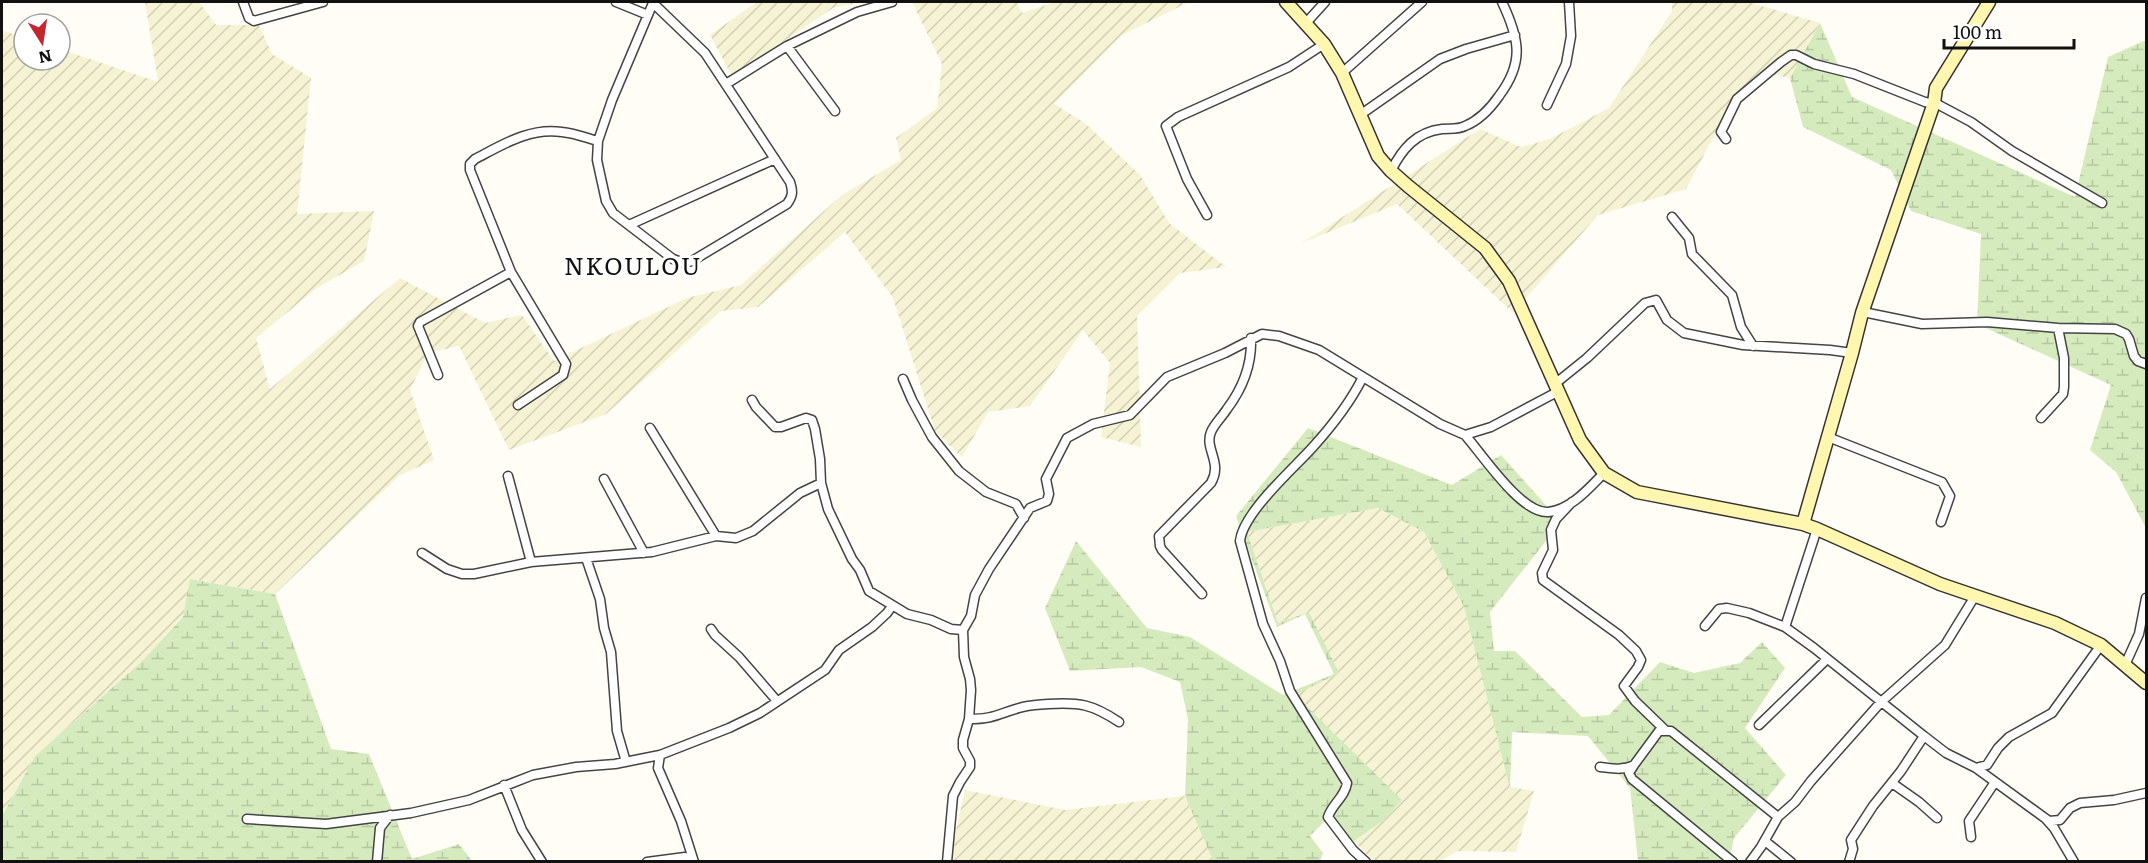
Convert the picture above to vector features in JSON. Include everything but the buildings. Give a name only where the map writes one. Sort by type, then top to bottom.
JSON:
[{"type":"street","points":[[243,2],[249,18],[254,21],[322,2]]},
{"type":"street","points":[[616,2],[648,15]]},
{"type":"street","points":[[654,2],[705,53],[790,182],[792,198],[786,204],[692,261],[684,263],[673,259],[612,213],[606,201],[597,160],[598,141],[612,100],[654,2]]},
{"type":"street","points":[[726,84],[787,46],[857,12],[892,2]]},
{"type":"street","points":[[1286,2],[1323,44],[1342,74],[1378,156],[1391,171],[1485,248],[1498,263],[1509,281],[1580,440],[1604,472],[1637,492],[1803,524],[1817,529],[1920,575],[2055,623],[2101,645],[2146,683]]},
{"type":"street","points":[[1306,23],[1325,2]]},
{"type":"street","points":[[1342,74],[1422,2]]},
{"type":"street","points":[[1391,171],[1407,145],[1429,132],[1462,128],[1488,112],[1506,88],[1515,69],[1518,54],[1515,35],[1502,2]]},
{"type":"street","points":[[1547,105],[1566,64],[1571,36],[1569,2]]},
{"type":"street","points":[[1803,524],[1862,314],[1934,103],[1936,88],[1989,2]]},
{"type":"street","points":[[1360,116],[1440,59],[1515,35]]},
{"type":"street","points":[[1207,215],[1187,178],[1166,126],[1178,117],[1289,67],[1323,44]]},
{"type":"street","points":[[787,46],[835,111]]},
{"type":"street","points":[[1726,139],[1721,132],[1737,99],[1781,62],[1791,55],[1796,55],[1828,68],[1854,74],[1959,114],[2012,151],[2102,203]]},
{"type":"street","points":[[518,405],[562,375],[566,364],[511,272],[470,170],[470,164],[516,137],[543,131],[562,131],[598,141]]},
{"type":"street","points":[[629,225],[775,159]]},
{"type":"street","points":[[1672,217],[1689,238],[1692,254],[1732,295],[1741,327],[1753,346]]},
{"type":"street","points":[[438,375],[418,326],[420,322],[511,272]]},
{"type":"street","points":[[1465,435],[1491,427],[1557,387],[1645,303],[1656,300],[1667,320],[1684,333],[1726,343],[1852,353]]},
{"type":"street","points":[[1862,314],[1877,314],[1922,324],[1987,322],[2058,328],[2115,329],[2126,334],[2134,356],[2138,361],[2146,364]]},
{"type":"street","points":[[2041,418],[2063,394],[2064,358],[2058,328]]},
{"type":"street","points":[[947,861],[953,796],[970,767],[970,761],[963,748],[969,719],[970,679],[964,657],[963,630],[971,616],[975,595],[982,579],[1030,508],[1047,501],[1049,495],[1046,479],[1067,438],[1093,424],[1130,415],[1167,377],[1262,334],[1271,334],[1308,345],[1440,424],[1465,435],[1520,500],[1536,510],[1548,512],[1572,502]]},
{"type":"street","points":[[1202,594],[1162,550],[1159,536],[1211,483],[1214,477],[1216,468],[1210,433],[1234,400],[1242,383],[1251,358],[1251,338]]},
{"type":"street","points":[[1364,377],[1328,430],[1251,514],[1241,531],[1240,541],[1263,624],[1280,661],[1290,691],[1347,783],[1344,795],[1330,810],[1328,817],[1353,850],[1365,861]]},
{"type":"street","points":[[903,379],[932,437],[958,471],[986,492],[1016,504],[1024,518]]},
{"type":"street","points":[[752,400],[775,427],[806,418],[812,420],[820,459],[821,483],[834,522],[860,570],[865,586],[873,596],[907,614],[932,620],[951,629],[963,630]]},
{"type":"street","points":[[650,428],[716,536]]},
{"type":"street","points":[[1828,437],[1942,482],[1950,496],[1941,522]]},
{"type":"street","points":[[1604,472],[1556,519],[1551,530],[1553,550],[1542,573],[1543,580],[1619,635],[1636,651],[1641,660],[1624,686],[1635,701],[1665,730]]},
{"type":"street","points":[[508,476],[531,562]]},
{"type":"street","points":[[604,479],[644,553]]},
{"type":"street","points":[[422,553],[447,569],[462,574],[474,574],[531,562],[644,553],[716,536],[736,538],[750,533],[800,493],[821,483]]},
{"type":"street","points":[[1785,627],[1817,529]]},
{"type":"street","points":[[586,558],[600,599],[604,628],[611,652],[617,731],[626,762]]},
{"type":"street","points":[[1750,861],[1765,841],[1778,817],[1795,802],[1881,702],[1945,645],[1975,596]]},
{"type":"street","points":[[2125,665],[2139,634],[2146,598]]},
{"type":"street","points":[[247,819],[326,824],[445,807],[533,775],[660,755],[729,728],[760,713],[825,670],[839,650],[881,620],[892,606]]},
{"type":"street","points":[[1705,626],[1719,609],[1727,608],[1785,627],[1946,753],[1976,768],[2053,822],[2080,803],[2114,800],[2146,793]]},
{"type":"street","points":[[711,629],[777,701]]},
{"type":"street","points":[[1976,768],[1987,765],[1998,748],[2009,737],[2052,712],[2101,645]]},
{"type":"street","points":[[1759,725],[1827,659]]},
{"type":"street","points":[[969,719],[994,718],[1028,706],[1082,703],[1094,707],[1119,722]]},
{"type":"street","points":[[1733,861],[1632,779],[1629,773],[1659,731],[1671,731],[1778,817]]},
{"type":"street","points":[[1849,861],[1853,849],[1851,840],[1924,736]]},
{"type":"street","points":[[660,755],[658,768],[681,821],[693,861]]},
{"type":"street","points":[[1600,767],[1622,769],[1634,765]]},
{"type":"street","points":[[1971,837],[1969,821],[1995,782]]},
{"type":"street","points":[[1892,783],[1936,818]]},
{"type":"street","points":[[504,785],[522,830],[542,861]]},
{"type":"street","points":[[377,861],[380,828],[390,815]]},
{"type":"street","points":[[2045,818],[2054,828],[2074,861]]},
{"type":"street","points":[[1765,841],[1791,861]]},
{"type":"street","points":[[647,861],[685,857],[693,861]]},
{"type":"shaded area","points":[[145,2],[199,2],[216,25],[259,25],[272,54],[311,78],[297,214],[374,211],[364,261],[317,288],[256,338],[270,389],[400,278],[485,323],[522,315],[554,361],[687,298],[741,285],[842,195],[901,160],[896,138],[937,108],[942,64],[912,2],[1017,2],[1022,13],[1055,2],[1189,2],[1122,35],[1054,104],[1085,123],[1140,175],[1169,223],[1226,267],[1180,273],[1137,316],[1141,447],[1101,437],[1110,363],[1083,330],[1030,406],[988,412],[962,457],[935,431],[893,298],[845,232],[758,307],[721,311],[606,414],[509,450],[459,346],[428,353],[410,390],[434,460],[400,475],[275,594],[191,579],[183,616],[139,664],[35,756],[2,816],[2,30],[12,34],[12,72],[72,72],[72,53],[158,82]]},
{"type":"shaded area","points":[[757,2],[862,2],[833,8],[732,76],[710,35]]},
{"type":"shaded area","points":[[1672,2],[1748,2],[1820,23],[1790,78],[1767,73],[1722,121],[1686,189],[1598,215],[1513,313],[1397,204],[1302,243],[1480,129],[1521,147],[1550,139],[1609,108],[1672,11]]},
{"type":"shaded area","points":[[1378,508],[1424,532],[1464,607],[1510,787],[1534,791],[1516,852],[1458,851],[1440,861],[1373,861],[1354,841],[1384,820],[1295,694],[1338,673],[1309,612],[1278,623],[1247,532]]},
{"type":"shaded area","points":[[965,790],[1065,810],[1185,796],[1213,861],[949,862]]},
{"type":"green space","points":[[1820,23],[1852,97],[2075,197],[2108,57],[2146,40],[2146,528],[2116,472],[2090,450],[2111,385],[1977,324],[1981,234],[1911,211],[1891,170],[1803,127],[1790,78]]},
{"type":"green space","points":[[1308,428],[1452,485],[1501,455],[1561,522],[1490,612],[1494,651],[1515,651],[1582,717],[1609,715],[1660,662],[1694,673],[1740,663],[1762,642],[1785,668],[1745,728],[1786,775],[1734,838],[1729,862],[1638,861],[1630,788],[1588,736],[1512,732],[1510,788],[1464,607],[1424,532],[1378,508],[1247,532],[1278,623],[1309,612],[1339,673],[1295,695],[1402,800],[1384,820],[1354,841],[1324,822],[1310,836],[1323,853],[1320,861],[1213,861],[1185,796],[1188,719],[1180,682],[1141,667],[1070,671],[1045,608],[1076,541],[1147,628],[1190,637],[1283,695],[1334,674],[1305,614],[1277,627],[1236,516]]},
{"type":"green space","points":[[190,579],[275,594],[331,749],[369,754],[412,859],[459,844],[472,861],[2,862],[2,816],[35,756],[139,664],[183,617]]},
{"type":"district","name":"NKOULOU","points":[[633,267]]}]
